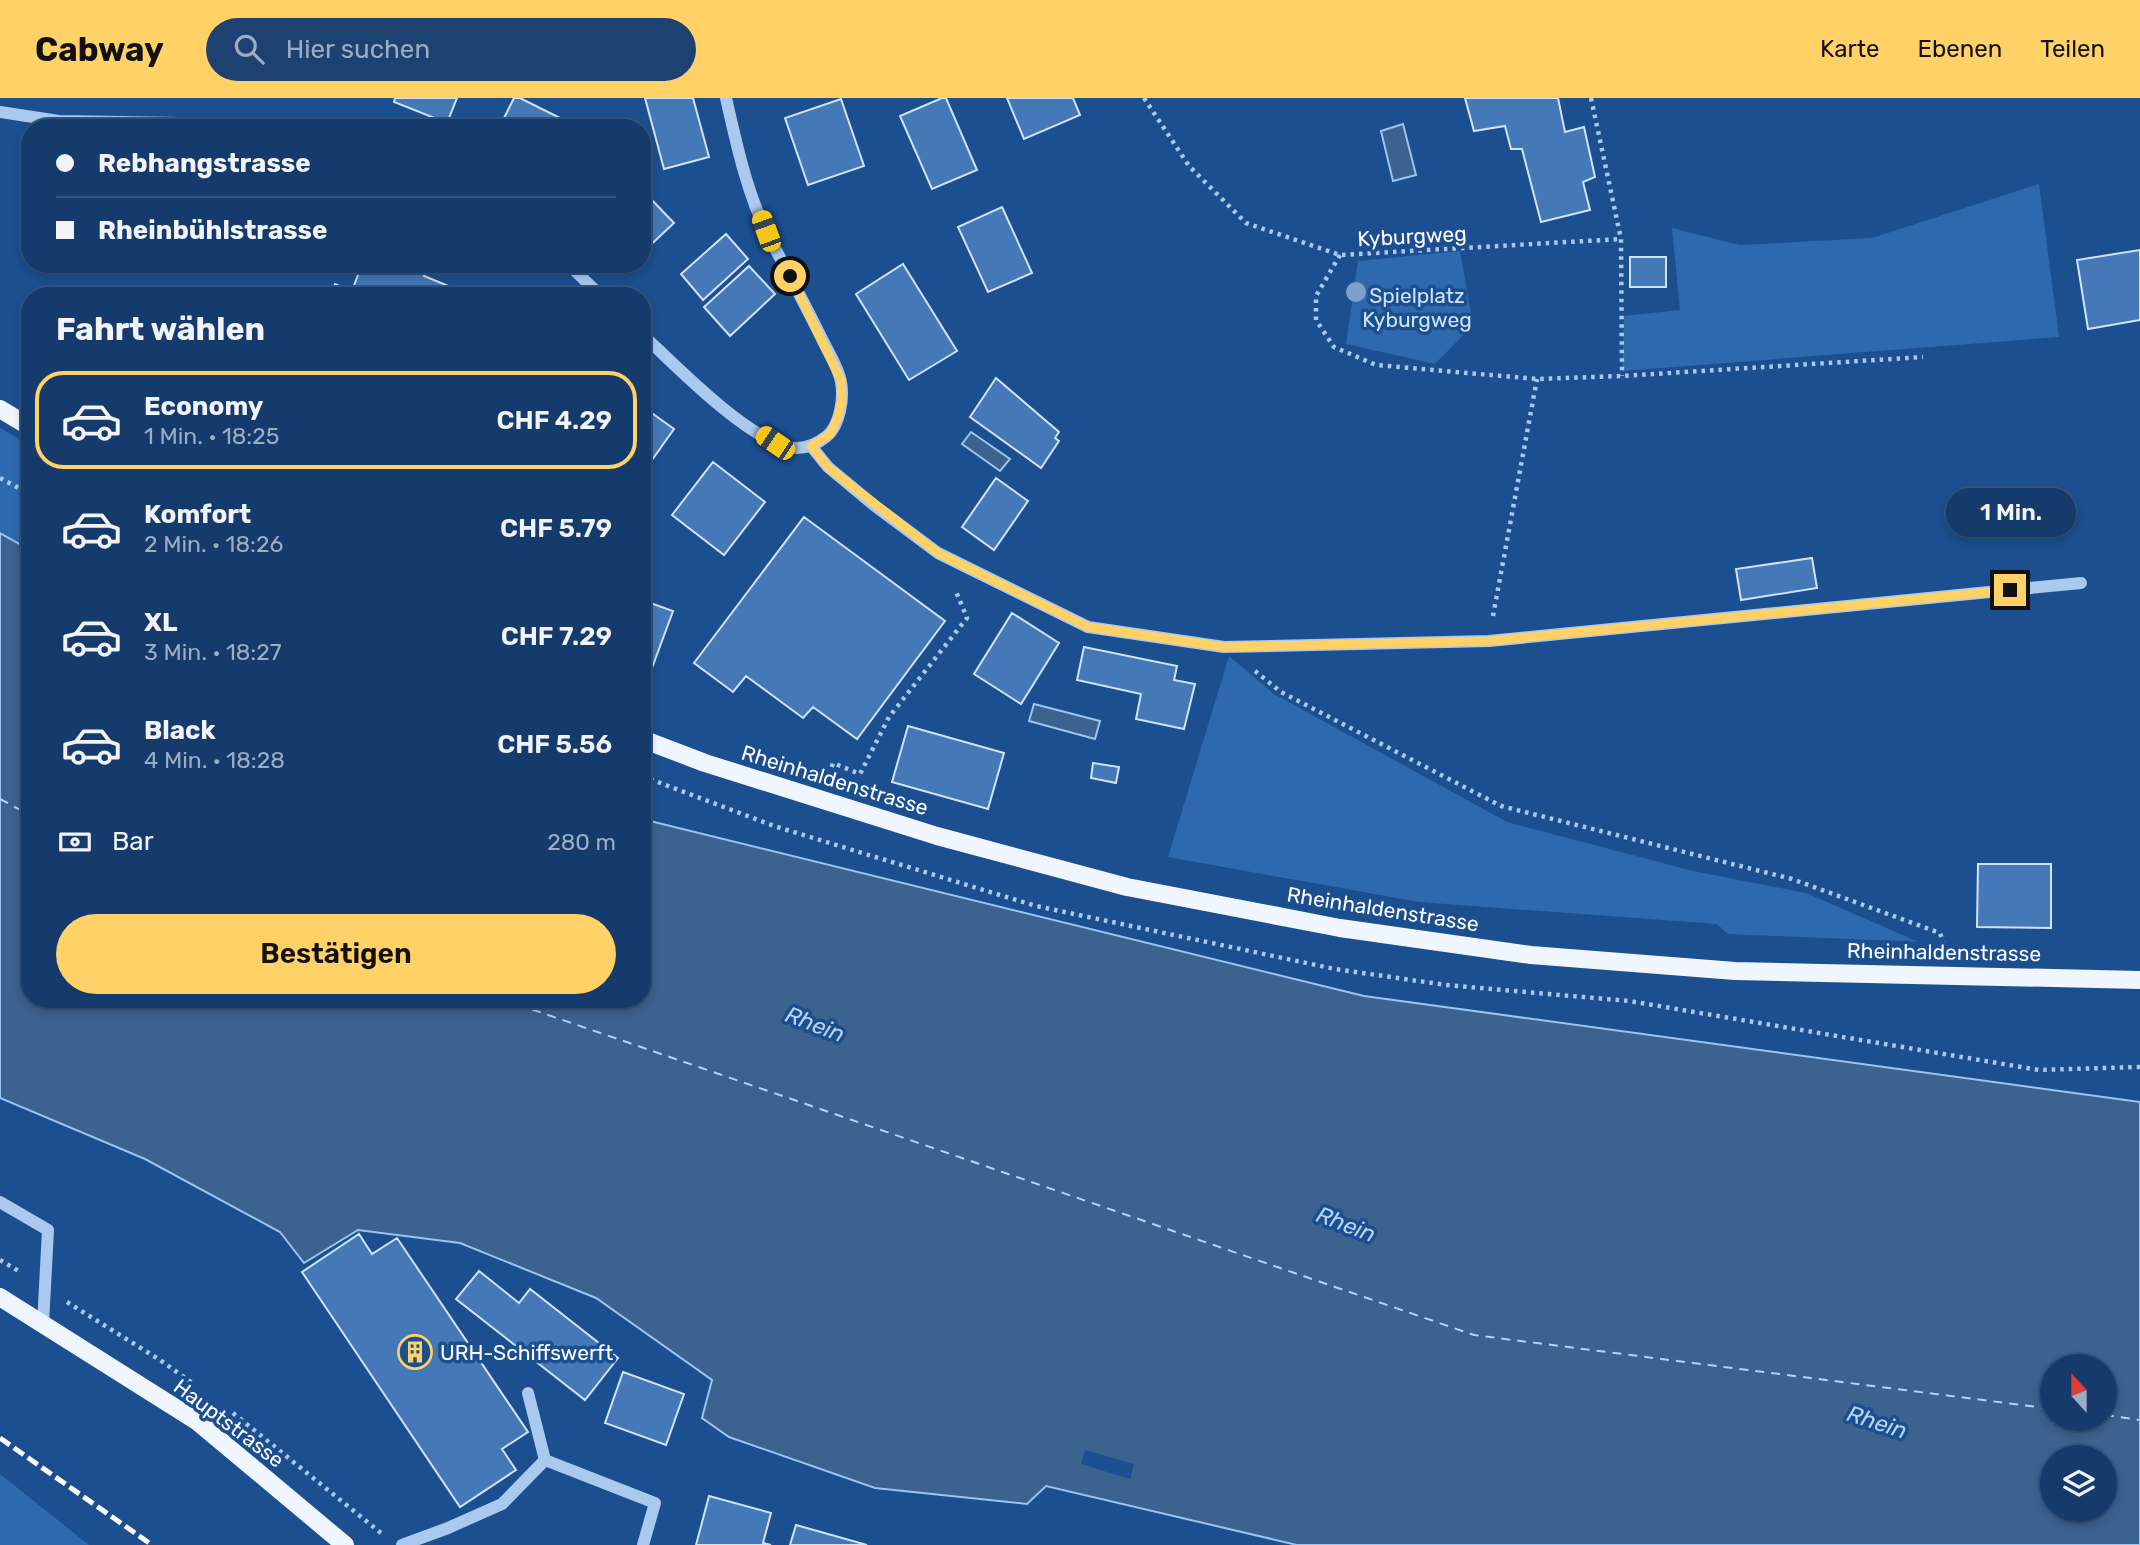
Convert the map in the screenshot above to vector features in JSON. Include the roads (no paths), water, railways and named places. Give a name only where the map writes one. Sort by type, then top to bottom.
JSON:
[{"type":"main road","points":[[0,410],[21,422]]},
{"type":"main road","name":"Rheinhaldenstrasse","points":[[651,742],[705,763],[937,836],[1127,887],[1340,928],[1531,955],[1735,971],[2140,980]]},
{"type":"main road","name":"Hauptstrasse","points":[[0,1297],[198,1422],[345,1545]]},
{"type":"street","points":[[651,343],[699,388],[775,443],[791,448],[811,446],[830,434],[838,417],[842,399],[841,380],[803,299],[766,231],[739,154],[726,98]]},
{"type":"street","points":[[0,112],[46,119]]},
{"type":"street","points":[[577,273],[592,287]]},
{"type":"street","points":[[811,446],[828,467],[938,553],[1088,627],[1224,647],[1489,641],[2081,583]]},
{"type":"street","points":[[0,1202],[48,1230],[43,1324]]},
{"type":"street","points":[[528,1393],[545,1460]]},
{"type":"street","points":[[402,1545],[502,1504],[545,1460]]},
{"type":"street","points":[[545,1460],[655,1503],[643,1545]]},
{"type":"water","points":[[1403,124],[1416,175],[1393,181],[1381,131]]},
{"type":"water","points":[[971,432],[1010,459],[1000,471],[962,444]]},
{"type":"water","name":"Rhein","points":[[0,533],[21,545],[21,1008],[651,1008],[651,821],[1364,996],[2140,1102],[2140,1545],[1297,1545],[1046,1486],[1027,1504],[875,1488],[729,1437],[702,1418],[712,1380],[596,1298],[460,1243],[358,1230],[304,1263],[280,1232],[145,1159],[0,1098]]},
{"type":"water","points":[[1034,704],[1100,721],[1095,739],[1029,721]]},
{"type":"railway","points":[[0,1438],[152,1545]]},
{"type":"place","name":"URH-Schiffswerft","points":[[415,1352]]},
{"type":"park label","name":"Spielplatz Kyburgweg","points":[[1417,307]]}]
